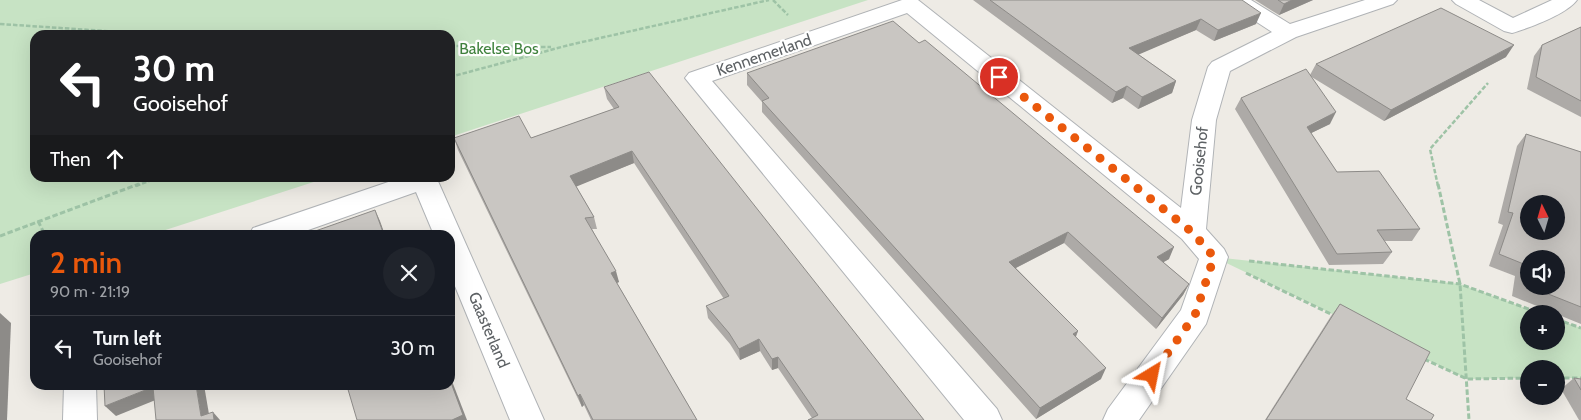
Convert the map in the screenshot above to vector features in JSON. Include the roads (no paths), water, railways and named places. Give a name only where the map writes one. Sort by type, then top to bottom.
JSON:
[{"type":"street","points":[[1236,0],[1288,32]]},
{"type":"street","name":"Gooisehof","points":[[1192,232],[1204,120],[1220,67],[1288,32],[1386,0]]},
{"type":"street","points":[[1463,0],[1512,26],[1551,3]]},
{"type":"street","name":"Kennemerland","points":[[985,420],[697,78],[910,5],[1192,232]]},
{"type":"street","points":[[277,230],[415,182]]},
{"type":"street","points":[[425,182],[446,230]]},
{"type":"street","points":[[1120,420],[1195,315],[1214,257],[1192,232]]},
{"type":"street","name":"Gaasterland","points":[[455,252],[527,420]]},
{"type":"street","points":[[80,390],[80,420]]},
{"type":"park label","name":"Bakelse Bos","points":[[499,48]]}]
